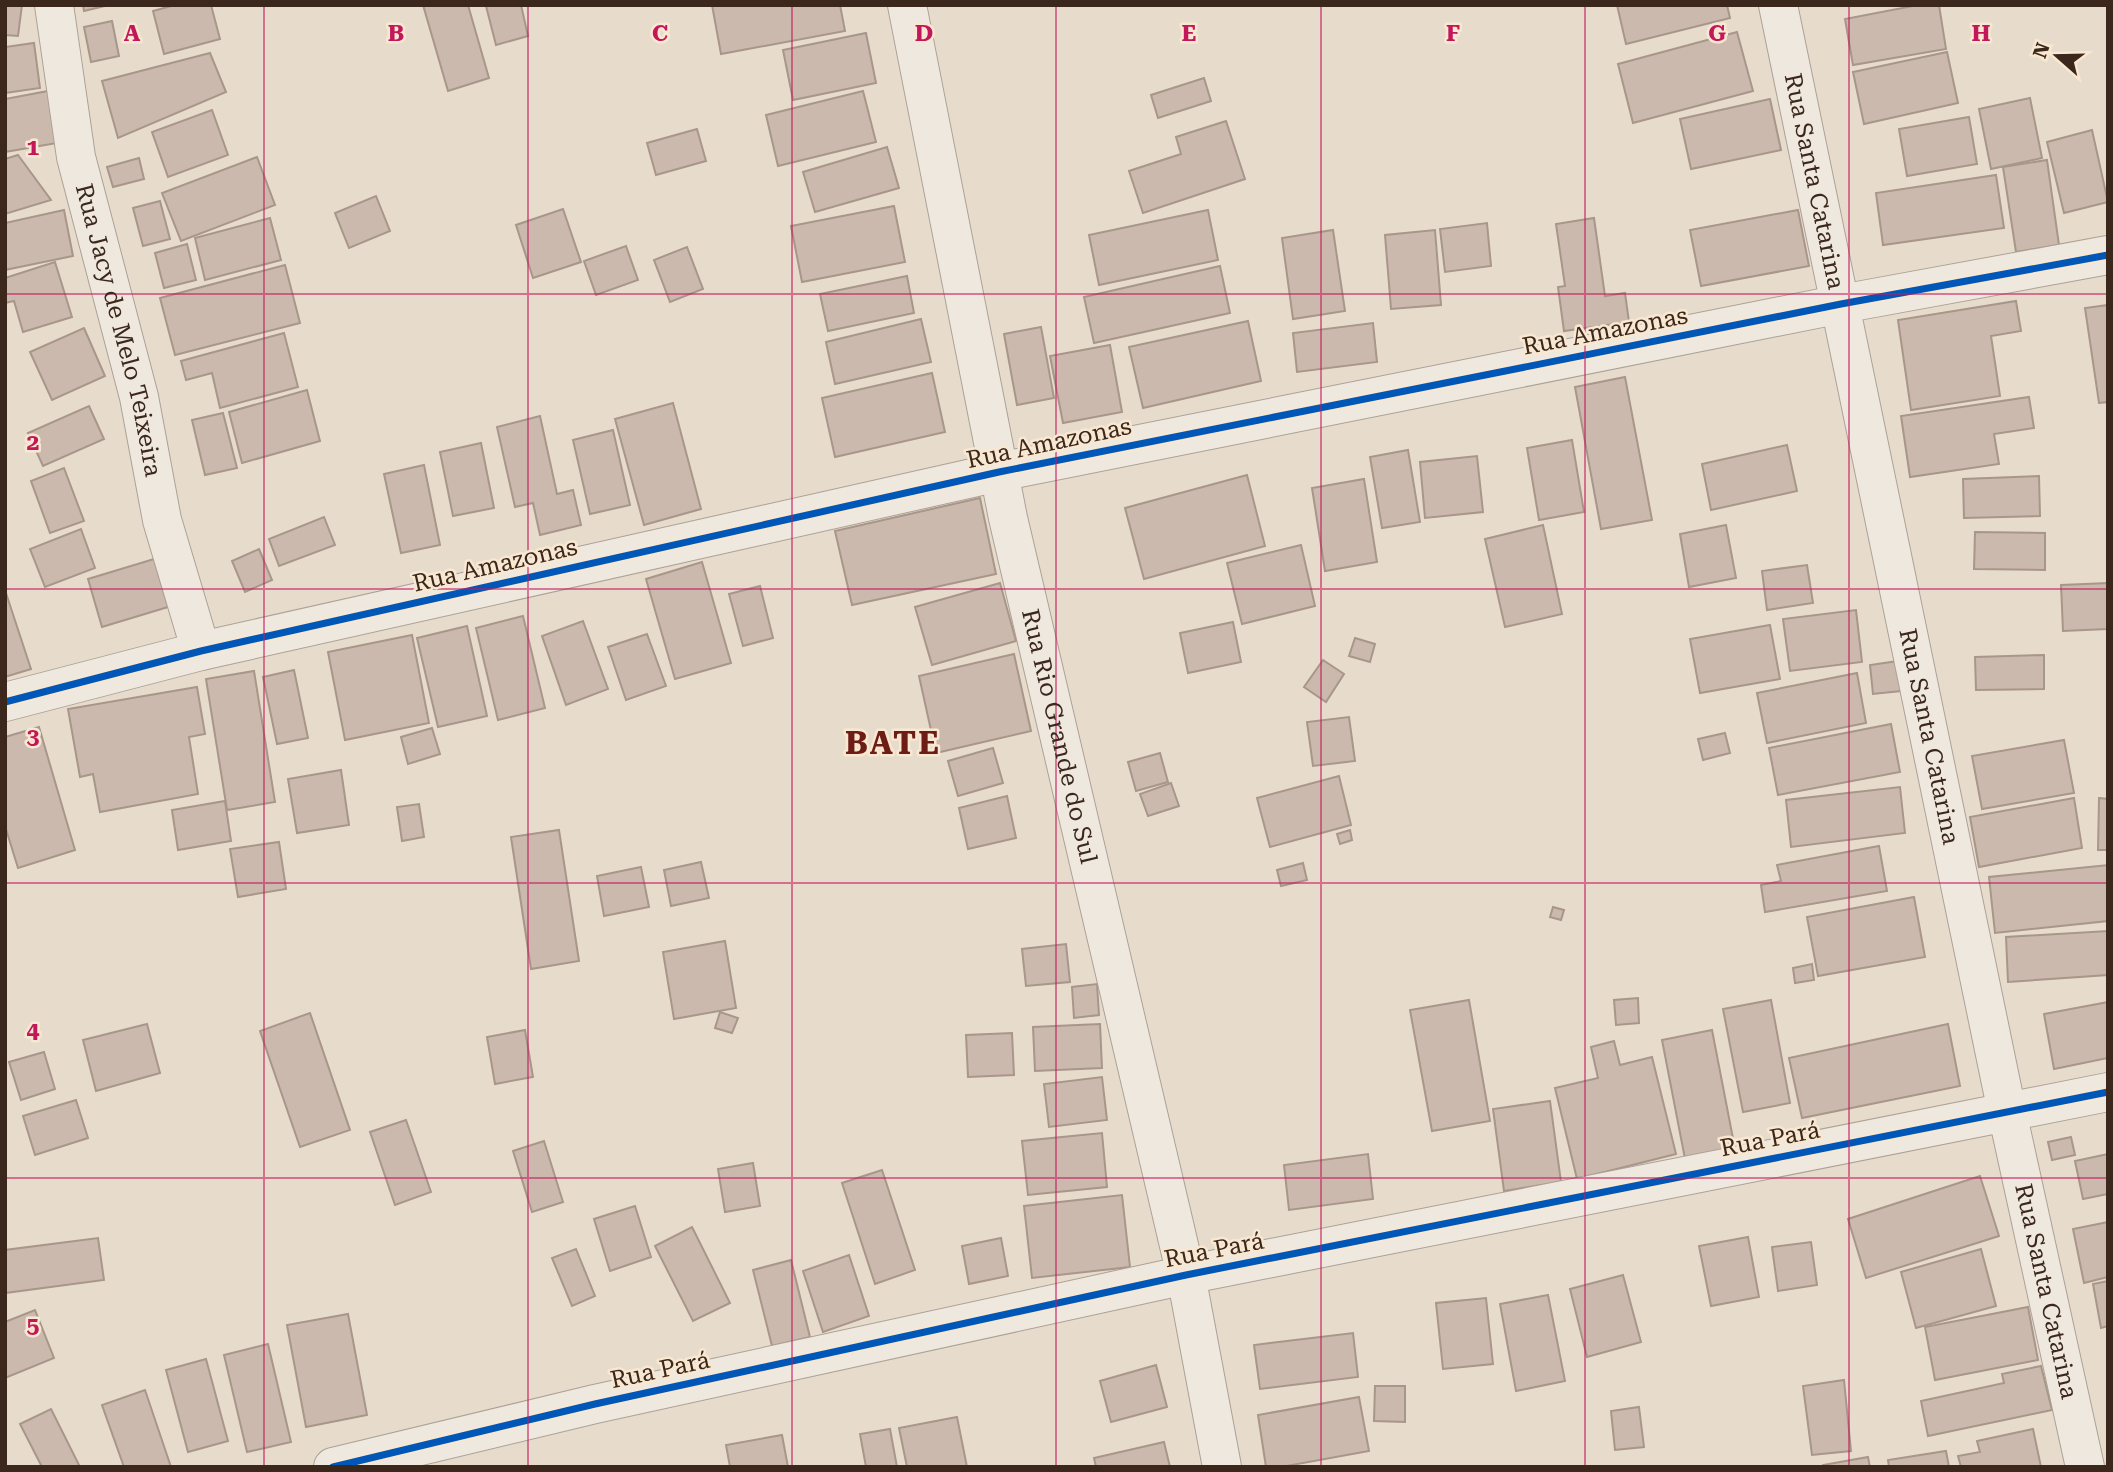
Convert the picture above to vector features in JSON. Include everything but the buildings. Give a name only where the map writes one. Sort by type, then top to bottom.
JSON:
[{"type":"street","name":"Rua Jacy de Melo Teixeira","points":[[54,5],[76,157],[139,397],[162,520],[201,651]]},
{"type":"street","name":"Rua Rio Grande do Sul","points":[[907,5],[999,472],[1186,1275],[1222,1467]]},
{"type":"street","name":"Rua Santa Catarina","points":[[1778,5],[2007,1112],[2085,1467]]},
{"type":"street","name":"Rua Amazonas","points":[[5,702],[201,651],[999,472],[1841,304],[2108,255]]},
{"type":"street","name":"Rua Pará","points":[[333,1467],[595,1404],[1186,1275],[2108,1091]]},
{"type":"cycle path","points":[[5,702],[201,651],[999,472],[1841,304],[2108,255]]},
{"type":"cycle path","points":[[333,1467],[595,1404],[1186,1275],[2108,1092]]},
{"type":"district","name":"BATE","points":[[893,743]]}]
